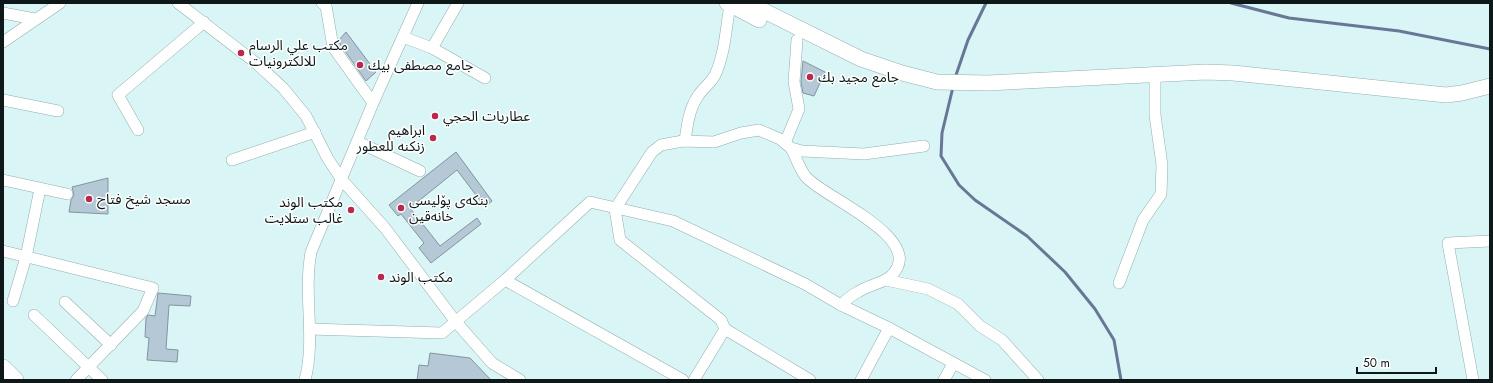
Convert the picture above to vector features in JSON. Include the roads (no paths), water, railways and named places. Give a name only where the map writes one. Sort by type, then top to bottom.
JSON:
[{"type":"main road","points":[[748,3],[861,60],[936,86]]},
{"type":"main road","points":[[728,4],[838,60],[878,76],[920,88],[1155,74],[1220,72],[1446,95],[1462,93],[1490,86]]},
{"type":"main road","points":[[3,368],[15,380]]},
{"type":"street","points":[[3,42],[60,3]]},
{"type":"street","points":[[178,3],[256,63],[283,88],[299,106],[315,132],[328,159],[342,180],[398,245],[456,322],[492,363],[520,380]]},
{"type":"street","points":[[322,3],[326,6],[333,47],[373,103]]},
{"type":"street","points":[[305,380],[310,329],[307,270],[310,252],[342,180],[373,103],[418,3]]},
{"type":"street","points":[[432,48],[458,3]]},
{"type":"street","points":[[685,141],[687,124],[695,100],[713,79],[718,67],[724,44],[728,4]]},
{"type":"street","points":[[3,13],[35,19]]},
{"type":"street","points":[[14,34],[18,16]]},
{"type":"street","points":[[138,130],[118,95],[204,22]]},
{"type":"street","points":[[403,37],[432,48],[485,78]]},
{"type":"street","points":[[797,40],[794,82],[800,108],[788,145],[806,177],[830,196],[880,228],[891,239],[897,249],[898,261],[894,272],[886,280],[858,292],[841,305]]},
{"type":"street","points":[[1119,283],[1143,220],[1161,194],[1162,165],[1155,115],[1155,74]]},
{"type":"street","points":[[3,100],[58,111]]},
{"type":"street","points":[[810,380],[725,329],[721,320],[620,240],[615,209],[656,148],[661,145],[685,141],[714,142],[741,133],[759,130],[769,133],[788,145],[802,151],[864,154],[924,146]]},
{"type":"street","points":[[232,160],[315,132]]},
{"type":"street","points":[[358,142],[420,171]]},
{"type":"street","points":[[3,180],[67,194]]},
{"type":"street","points":[[13,301],[26,257],[40,189]]},
{"type":"street","points":[[310,329],[442,333],[505,280],[590,202],[615,209],[673,221],[795,279],[841,305],[889,328],[985,380]]},
{"type":"street","points":[[1472,380],[1448,243],[1490,241]]},
{"type":"street","points":[[3,251],[153,288],[142,311],[76,380]]},
{"type":"street","points":[[505,280],[683,380]]},
{"type":"street","points":[[886,280],[928,290],[958,304],[980,326],[1002,340],[1038,380]]},
{"type":"street","points":[[65,302],[111,345]]},
{"type":"street","points":[[34,314],[102,380]]},
{"type":"street","points":[[861,380],[889,328]]},
{"type":"street","points":[[694,380],[725,329]]},
{"type":"street","points":[[944,380],[953,364]]},
{"type":"waterway","points":[[955,78],[968,40],[986,3]]},
{"type":"waterway","points":[[1231,3],[1289,18],[1399,31],[1490,49]]},
{"type":"waterway","points":[[953,87],[942,133],[941,156],[959,185],[975,200],[1027,236],[1065,272],[1095,309],[1114,340],[1121,380]]},
{"type":"place","name":"مكتب علي الرسام للالكترونيات","points":[[241,53]]},
{"type":"place","name":"جامع مصطفى بيك","points":[[360,65]]},
{"type":"place","name":"جامع مجيد بك","points":[[810,77]]},
{"type":"place","name":"عطاريات الحجي","points":[[435,116]]},
{"type":"place","name":"ابراهيم زنكنه للعطور","points":[[433,138]]},
{"type":"place","name":"مسجد شيخ فتاح","points":[[89,199]]},
{"type":"place","name":"بنکەی پۆلیسی خانەقین","points":[[401,208]]},
{"type":"place","name":"مكتب الوند غالب ستلايت","points":[[351,210]]},
{"type":"place","name":"مكتب الوند","points":[[381,277]]}]
